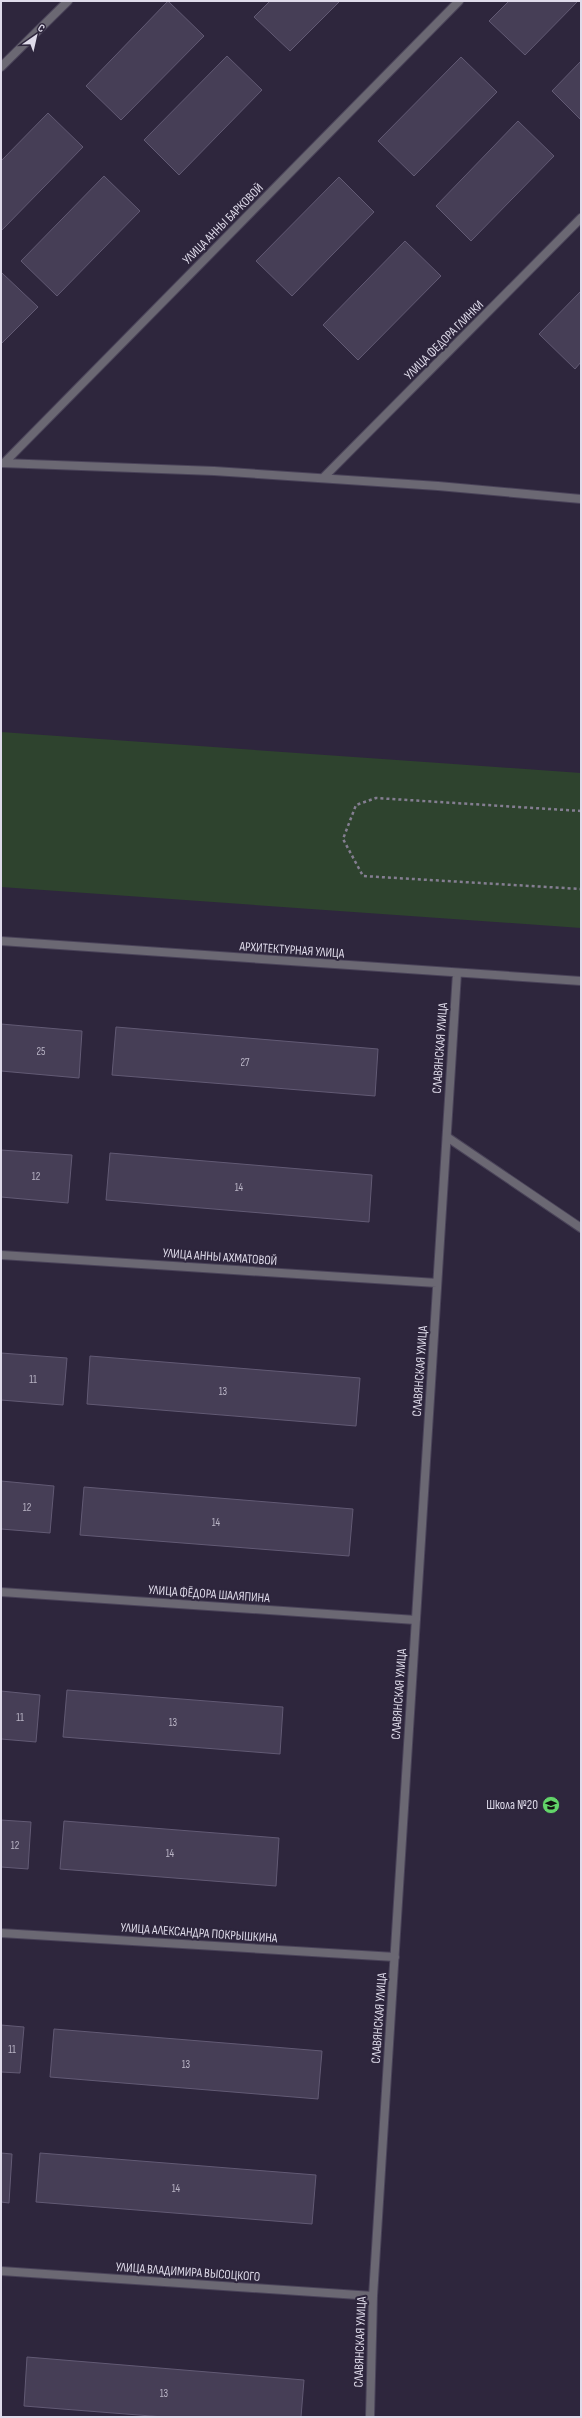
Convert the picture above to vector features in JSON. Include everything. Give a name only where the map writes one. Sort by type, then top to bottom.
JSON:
[{"type":"street","points":[[1,67],[68,1]]},
{"type":"street","name":"УЛИЦА АННЫ БАРКОВОЙ","points":[[2,463],[459,1]]},
{"type":"street","name":"УЛИЦА ФЕДОРА ГЛИНКИ","points":[[323,478],[581,218]]},
{"type":"street","points":[[2,463],[214,471],[438,486],[581,499]]},
{"type":"street","name":"АРХИТЕКТУРНАЯ УЛИЦА","points":[[1,941],[581,981]]},
{"type":"street","name":"СЛАВЯНСКАЯ УЛИЦА","points":[[370,2417],[373,2296],[457,973]]},
{"type":"street","points":[[447,1137],[581,1228]]},
{"type":"street","name":"УЛИЦА АННЫ АХМАТОВОЙ","points":[[1,1255],[437,1283]]},
{"type":"street","name":"УЛИЦА ФЁДОРА ШАЛЯПИНА","points":[[1,1592],[416,1620]]},
{"type":"street","name":"УЛИЦА АЛЕКСАНДРА ПОКРЫШКИНА","points":[[1,1933],[395,1957]]},
{"type":"street","name":"УЛИЦА ВЛАДИМИРА ВЫСОЦКОГО","points":[[1,2271],[373,2296]]},
{"type":"path","points":[[581,811],[376,798],[356,805],[343,840],[363,876],[581,889]]},
{"type":"green space","points":[[1,732],[581,773],[581,928],[1,887]]},
{"type":"building","points":[[168,1],[204,36],[121,120],[86,86]]},
{"type":"building","points":[[270,1],[340,1],[290,51],[254,17]]},
{"type":"building","points":[[509,1],[578,1],[525,55],[489,21]]},
{"type":"building","points":[[227,56],[262,90],[179,175],[144,140]]},
{"type":"building","points":[[461,57],[497,92],[414,176],[378,141]]},
{"type":"building","points":[[581,61],[581,120],[552,91]]},
{"type":"building","points":[[48,113],[83,147],[1,231],[1,161]]},
{"type":"building","points":[[518,121],[554,156],[471,241],[436,206]]},
{"type":"building","points":[[104,176],[140,211],[57,296],[21,261]]},
{"type":"building","points":[[339,177],[374,212],[292,296],[256,261]]},
{"type":"building","points":[[405,241],[441,276],[358,360],[323,325]]},
{"type":"building","points":[[1,273],[38,307],[1,344]]},
{"type":"building","points":[[581,291],[581,362],[575,369],[539,334]]},
{"type":"building","points":[[1,1024],[82,1031],[79,1078],[1,1071]]},
{"type":"building","points":[[116,1027],[378,1049],[375,1096],[112,1075]]},
{"type":"building","points":[[1,1150],[72,1155],[68,1203],[1,1197]]},
{"type":"building","points":[[110,1153],[372,1175],[369,1222],[106,1200]]},
{"type":"building","points":[[1,1353],[67,1358],[63,1405],[1,1400]]},
{"type":"building","points":[[90,1356],[360,1378],[356,1426],[87,1404]]},
{"type":"building","points":[[1,1481],[54,1486],[50,1533],[1,1529]]},
{"type":"building","points":[[84,1487],[353,1509],[349,1556],[80,1535]]},
{"type":"building","points":[[67,1690],[283,1707],[280,1754],[63,1737]]},
{"type":"building","points":[[1,1691],[40,1695],[36,1742],[1,1739]]},
{"type":"building","points":[[1,1820],[31,1822],[28,1869],[1,1867]]},
{"type":"building","points":[[64,1821],[279,1838],[276,1886],[60,1869]]},
{"type":"building","points":[[1,2025],[24,2027],[20,2073],[1,2072]]},
{"type":"building","points":[[54,2029],[322,2051],[318,2099],[50,2077]]},
{"type":"building","points":[[1,2153],[12,2154],[9,2203],[1,2202]]},
{"type":"building","points":[[40,2153],[316,2175],[312,2224],[36,2202]]},
{"type":"building","points":[[27,2357],[304,2380],[301,2417],[164,2417],[24,2406]]},
{"type":"place","name":"Школа №20","points":[[551,1805]]}]
